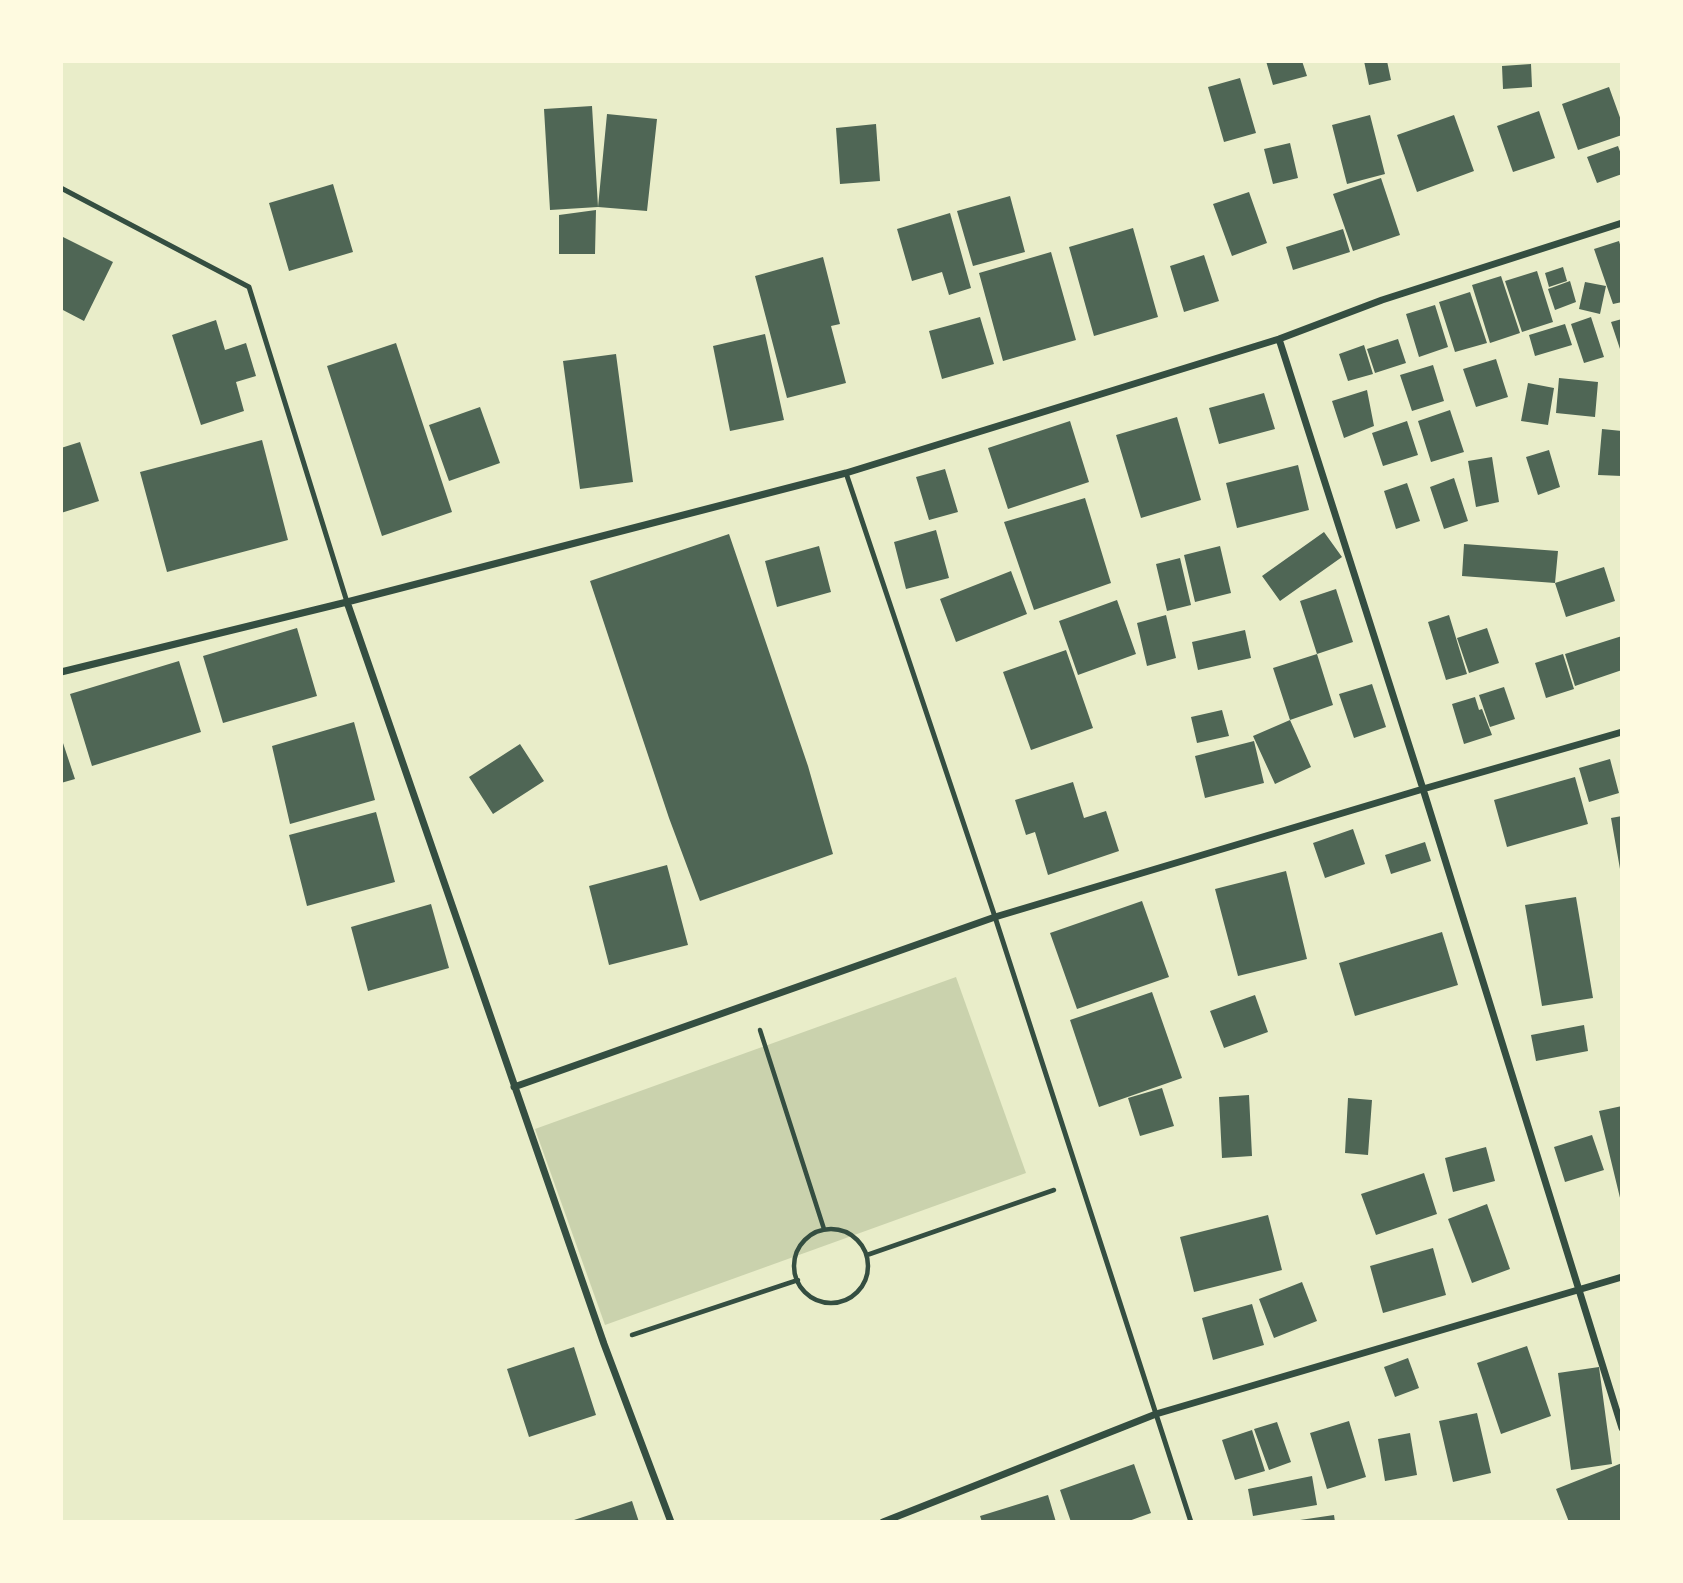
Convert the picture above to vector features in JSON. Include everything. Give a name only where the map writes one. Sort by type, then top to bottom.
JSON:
[{"type":"street","points":[[61,671],[347,602],[846,472],[1279,339],[1382,300],[1622,223]]},
{"type":"street","points":[[1279,339],[1423,789],[1622,1428]]},
{"type":"street","points":[[347,602],[604,1344],[671,1522]]},
{"type":"street","points":[[514,1087],[995,917],[1622,732]]},
{"type":"street","points":[[883,1522],[1156,1414],[1622,1277]]},
{"type":"lane","points":[[61,188],[249,287],[347,602]]},
{"type":"lane","points":[[846,472],[995,917],[1191,1522]]},
{"type":"path","points":[[752,1004],[824,1229]]},
{"type":"path","points":[[867,1255],[1080,1181]]},
{"type":"path","points":[[824,1229],[842,1230],[857,1239],[867,1255],[868,1273],[860,1289],[846,1301],[830,1304],[812,1299],[799,1286],[794,1269],[797,1252],[808,1237],[824,1229]]},
{"type":"path","points":[[604,1344],[798,1280]]},
{"type":"green space","points":[[956,977],[1026,1173],[605,1325],[535,1129]]},
{"type":"building","points":[[1266,61],[1302,61],[1307,76],[1273,85]]},
{"type":"building","points":[[1364,61],[1387,61],[1391,80],[1369,85]]},
{"type":"building","points":[[1531,64],[1532,87],[1503,89],[1502,66]]},
{"type":"building","points":[[1240,78],[1256,133],[1224,142],[1208,87]]},
{"type":"building","points":[[1609,87],[1622,123],[1622,135],[1578,150],[1562,104]]},
{"type":"building","points":[[592,106],[598,207],[550,210],[544,109]]},
{"type":"building","points":[[1539,111],[1555,158],[1513,172],[1497,126]]},
{"type":"building","points":[[607,114],[657,119],[647,211],[598,207]]},
{"type":"building","points":[[1370,115],[1385,174],[1347,184],[1332,125]]},
{"type":"building","points":[[1454,115],[1474,171],[1417,192],[1397,135]]},
{"type":"building","points":[[876,124],[880,181],[840,184],[836,128]]},
{"type":"building","points":[[1290,143],[1298,178],[1273,184],[1264,149]]},
{"type":"building","points":[[1618,146],[1622,157],[1622,174],[1597,183],[1587,157]]},
{"type":"building","points":[[1381,178],[1400,235],[1353,251],[1333,194]]},
{"type":"building","points":[[333,184],[353,252],[289,271],[269,203]]},
{"type":"building","points":[[1249,192],[1267,243],[1232,256],[1213,204]]},
{"type":"building","points":[[1010,196],[1025,252],[973,266],[957,211]]},
{"type":"building","points":[[596,210],[595,254],[559,254],[559,215]]},
{"type":"building","points":[[950,213],[971,288],[949,295],[942,272],[912,281],[897,229]]},
{"type":"building","points":[[1133,228],[1158,317],[1094,336],[1069,247]]},
{"type":"building","points":[[1343,229],[1350,252],[1293,270],[1286,247]]},
{"type":"building","points":[[63,237],[113,262],[84,321],[61,309]]},
{"type":"building","points":[[1619,241],[1622,251],[1622,302],[1613,304],[1594,249]]},
{"type":"building","points":[[1051,252],[1076,340],[1003,361],[979,273]]},
{"type":"building","points":[[1204,255],[1219,301],[1184,312],[1170,266]]},
{"type":"building","points":[[823,257],[840,324],[831,326],[846,383],[787,398],[755,276]]},
{"type":"building","points":[[1563,267],[1567,281],[1549,287],[1545,273]]},
{"type":"building","points":[[1537,271],[1553,322],[1522,332],[1505,281]]},
{"type":"building","points":[[1501,276],[1520,333],[1490,343],[1472,285]]},
{"type":"building","points":[[1570,281],[1576,302],[1555,310],[1548,289]]},
{"type":"building","points":[[1585,282],[1606,286],[1600,314],[1579,309]]},
{"type":"building","points":[[1470,292],[1487,343],[1455,352],[1439,302]]},
{"type":"building","points":[[1435,305],[1448,347],[1419,357],[1406,314]]},
{"type":"building","points":[[980,317],[994,364],[942,379],[929,331]]},
{"type":"building","points":[[1591,317],[1604,357],[1584,363],[1571,324]]},
{"type":"building","points":[[1622,319],[1622,352],[1621,352],[1611,322]]},
{"type":"building","points":[[216,320],[225,350],[246,343],[256,376],[236,382],[244,411],[201,425],[172,335]]},
{"type":"building","points":[[1565,324],[1572,345],[1535,356],[1529,335]]},
{"type":"building","points":[[765,334],[784,420],[730,431],[713,346]]},
{"type":"building","points":[[1398,339],[1406,363],[1375,373],[1367,349]]},
{"type":"building","points":[[396,343],[452,512],[382,536],[327,366]]},
{"type":"building","points":[[1364,345],[1373,374],[1348,381],[1339,354]]},
{"type":"building","points":[[616,354],[633,482],[580,489],[563,361]]},
{"type":"building","points":[[1496,359],[1508,397],[1476,407],[1463,369]]},
{"type":"building","points":[[1433,365],[1444,401],[1412,411],[1400,375]]},
{"type":"building","points":[[1559,378],[1598,382],[1595,417],[1556,413]]},
{"type":"building","points":[[1528,383],[1554,388],[1548,425],[1521,421]]},
{"type":"building","points":[[1367,390],[1374,426],[1344,438],[1332,401]]},
{"type":"building","points":[[1264,393],[1275,429],[1219,444],[1209,408]]},
{"type":"building","points":[[480,407],[500,463],[449,481],[429,425]]},
{"type":"building","points":[[1450,410],[1464,452],[1431,462],[1418,421]]},
{"type":"building","points":[[1177,417],[1201,500],[1141,518],[1116,435]]},
{"type":"building","points":[[1070,421],[1089,482],[1008,509],[988,448]]},
{"type":"building","points":[[1407,421],[1418,455],[1383,466],[1372,433]]},
{"type":"building","points":[[1602,429],[1622,431],[1622,476],[1598,475]]},
{"type":"building","points":[[262,440],[288,540],[167,572],[140,472]]},
{"type":"building","points":[[80,442],[99,501],[61,513],[61,448]]},
{"type":"building","points":[[1549,450],[1560,487],[1538,495],[1526,457]]},
{"type":"building","points":[[1492,457],[1499,502],[1476,507],[1468,461]]},
{"type":"building","points":[[1298,465],[1309,510],[1237,528],[1226,483]]},
{"type":"building","points":[[945,469],[958,512],[929,520],[916,477]]},
{"type":"building","points":[[1454,478],[1468,521],[1444,529],[1430,487]]},
{"type":"building","points":[[1407,483],[1420,521],[1396,529],[1384,491]]},
{"type":"building","points":[[1085,498],[1111,583],[1034,610],[1004,522]]},
{"type":"building","points":[[936,530],[949,578],[906,589],[894,542]]},
{"type":"building","points":[[1324,532],[1342,557],[1280,601],[1262,576]]},
{"type":"building","points":[[729,534],[808,766],[833,854],[700,901],[669,818],[590,581]]},
{"type":"building","points":[[1464,544],[1558,551],[1555,583],[1462,576]]},
{"type":"building","points":[[819,546],[831,592],[777,607],[765,561]]},
{"type":"building","points":[[1220,546],[1231,593],[1195,602],[1184,555]]},
{"type":"building","points":[[1180,558],[1191,605],[1167,611],[1156,564]]},
{"type":"building","points":[[1604,567],[1615,601],[1566,617],[1555,583]]},
{"type":"building","points":[[1011,571],[1027,614],[956,642],[940,599]]},
{"type":"building","points":[[1336,589],[1353,642],[1317,654],[1300,601]]},
{"type":"building","points":[[1117,600],[1136,654],[1078,675],[1059,621]]},
{"type":"building","points":[[1166,615],[1176,658],[1147,666],[1137,623]]},
{"type":"building","points":[[1449,615],[1467,674],[1446,680],[1428,622]]},
{"type":"building","points":[[297,628],[317,696],[223,723],[203,656]]},
{"type":"building","points":[[1487,628],[1499,663],[1469,673],[1457,638]]},
{"type":"building","points":[[1245,630],[1251,658],[1198,670],[1192,642]]},
{"type":"building","points":[[1622,636],[1622,670],[1575,686],[1565,654]]},
{"type":"building","points":[[1066,650],[1093,728],[1031,750],[1003,672]]},
{"type":"building","points":[[1317,654],[1333,705],[1290,720],[1273,668]]},
{"type":"building","points":[[1563,654],[1574,689],[1546,698],[1535,663]]},
{"type":"building","points":[[179,661],[201,732],[92,766],[70,694]]},
{"type":"building","points":[[1372,684],[1386,727],[1354,738],[1339,694]]},
{"type":"building","points":[[1504,687],[1515,719],[1490,727],[1479,695]]},
{"type":"building","points":[[1475,697],[1492,735],[1464,744],[1452,704]]},
{"type":"building","points":[[1222,710],[1229,736],[1197,743],[1191,717]]},
{"type":"building","points":[[1290,720],[1311,767],[1275,784],[1253,736]]},
{"type":"building","points":[[354,722],[375,800],[290,824],[272,746]]},
{"type":"building","points":[[61,737],[75,779],[61,783]]},
{"type":"building","points":[[1254,741],[1264,783],[1205,798],[1195,756]]},
{"type":"building","points":[[520,744],[544,781],[493,814],[469,777]]},
{"type":"building","points":[[1610,759],[1619,793],[1589,802],[1579,768]]},
{"type":"building","points":[[1575,777],[1588,824],[1507,847],[1494,800]]},
{"type":"building","points":[[1073,782],[1084,818],[1106,811],[1119,851],[1048,875],[1035,832],[1026,835],[1015,800]]},
{"type":"building","points":[[376,812],[395,882],[307,906],[289,835]]},
{"type":"building","points":[[1622,816],[1622,869],[1620,869],[1611,818]]},
{"type":"building","points":[[1353,829],[1365,864],[1325,878],[1313,843]]},
{"type":"building","points":[[1425,842],[1431,861],[1391,874],[1385,855]]},
{"type":"building","points":[[667,865],[688,945],[609,965],[589,886]]},
{"type":"building","points":[[1286,871],[1307,959],[1238,976],[1215,889]]},
{"type":"building","points":[[1576,897],[1593,998],[1542,1006],[1525,905]]},
{"type":"building","points":[[1142,901],[1169,977],[1077,1009],[1050,933]]},
{"type":"building","points":[[431,904],[449,968],[368,991],[351,927]]},
{"type":"building","points":[[1442,932],[1458,985],[1355,1016],[1339,963]]},
{"type":"building","points":[[1152,992],[1182,1078],[1099,1107],[1070,1020]]},
{"type":"building","points":[[1255,995],[1268,1032],[1224,1048],[1210,1011]]},
{"type":"building","points":[[1584,1025],[1588,1051],[1536,1061],[1531,1035]]},
{"type":"building","points":[[1162,1088],[1174,1126],[1140,1136],[1128,1098]]},
{"type":"building","points":[[1249,1095],[1252,1156],[1222,1158],[1219,1097]]},
{"type":"building","points":[[1348,1098],[1372,1100],[1368,1155],[1345,1153]]},
{"type":"building","points":[[1622,1106],[1622,1202],[1621,1202],[1599,1111]]},
{"type":"building","points":[[1592,1135],[1604,1170],[1565,1182],[1554,1147]]},
{"type":"building","points":[[1486,1147],[1495,1181],[1453,1192],[1445,1158]]},
{"type":"building","points":[[1424,1173],[1437,1214],[1376,1235],[1361,1194]]},
{"type":"building","points":[[1487,1204],[1510,1269],[1472,1283],[1448,1219]]},
{"type":"building","points":[[1268,1215],[1282,1270],[1194,1292],[1180,1237]]},
{"type":"building","points":[[1433,1248],[1446,1295],[1383,1313],[1370,1266]]},
{"type":"building","points":[[1302,1282],[1317,1321],[1274,1338],[1259,1299]]},
{"type":"building","points":[[1252,1304],[1264,1345],[1213,1360],[1202,1318]]},
{"type":"building","points":[[1527,1346],[1551,1416],[1501,1434],[1477,1363]]},
{"type":"building","points":[[574,1347],[596,1415],[529,1437],[507,1369]]},
{"type":"building","points":[[1408,1358],[1419,1388],[1395,1397],[1384,1367]]},
{"type":"building","points":[[1599,1367],[1612,1464],[1571,1470],[1558,1373]]},
{"type":"building","points":[[1477,1413],[1491,1473],[1453,1482],[1439,1421]]},
{"type":"building","points":[[1349,1421],[1366,1477],[1327,1489],[1310,1433]]},
{"type":"building","points":[[1277,1422],[1291,1462],[1269,1470],[1254,1429]]},
{"type":"building","points":[[1252,1430],[1265,1471],[1235,1480],[1222,1440]]},
{"type":"building","points":[[1410,1433],[1417,1475],[1385,1481],[1378,1439]]},
{"type":"building","points":[[1622,1463],[1622,1522],[1569,1522],[1556,1489]]},
{"type":"building","points":[[1134,1464],[1151,1513],[1126,1522],[1071,1522],[1060,1490]]},
{"type":"building","points":[[1312,1476],[1317,1505],[1253,1516],[1248,1489]]},
{"type":"building","points":[[1048,1495],[1056,1522],[982,1522],[980,1516]]},
{"type":"building","points":[[632,1501],[639,1522],[571,1522],[571,1521]]},
{"type":"building","points":[[1334,1515],[1335,1522],[1300,1522],[1300,1520]]}]
